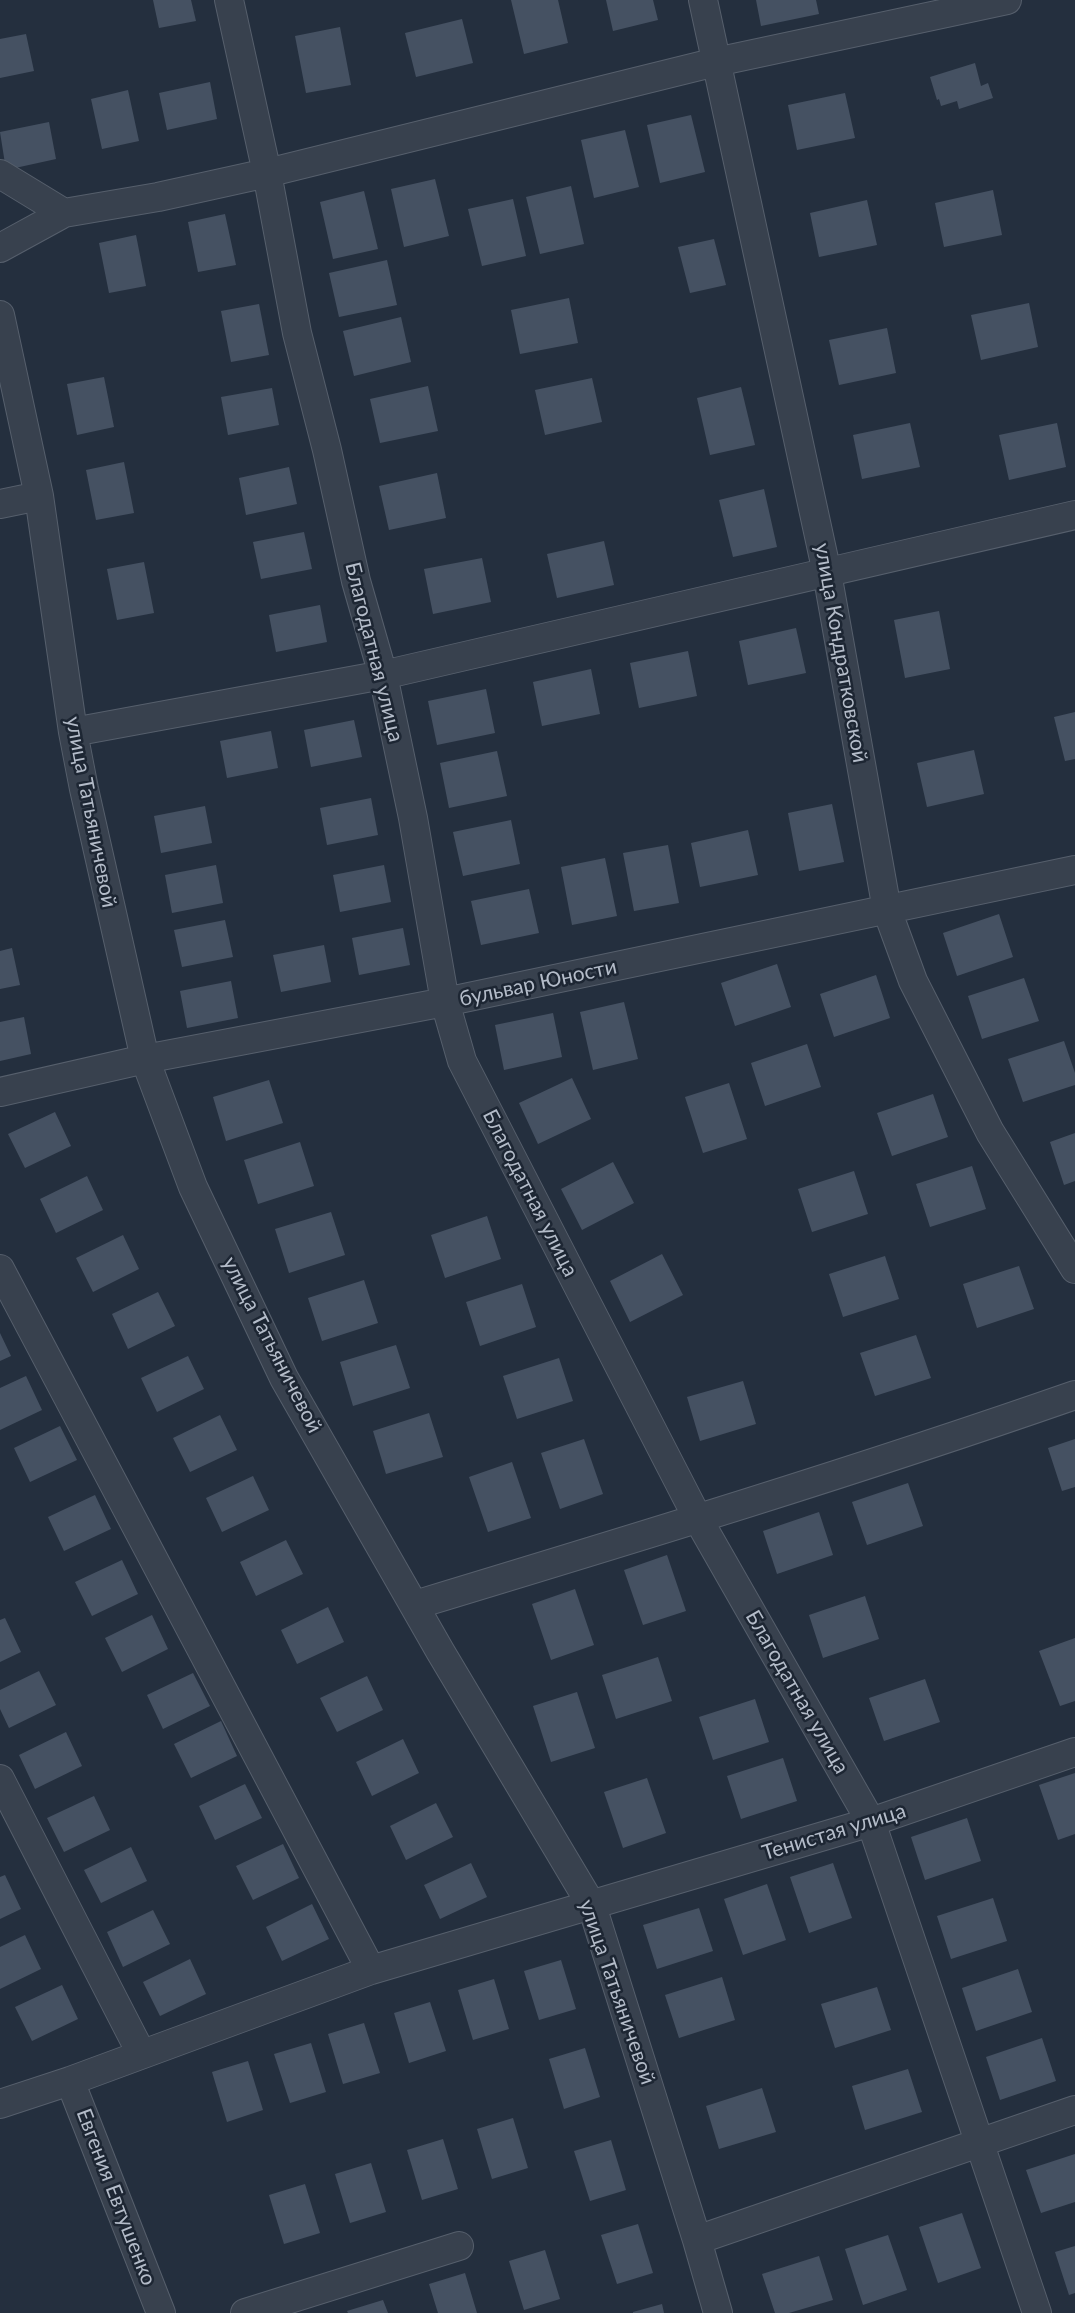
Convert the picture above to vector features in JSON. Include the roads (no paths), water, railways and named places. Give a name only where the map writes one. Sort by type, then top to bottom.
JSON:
[{"type":"street","name":"Благодатная улица","points":[[229,0],[267,173],[297,333],[327,450],[356,581],[383,676],[445,1002],[462,1061],[698,1519],[871,1822],[1037,2313]]},
{"type":"street","name":"улица Кондратковской","points":[[703,0],[827,573],[887,911],[913,981],[990,1132],[1075,1269]]},
{"type":"street","points":[[0,248],[64,213],[158,197],[267,173],[716,62],[1007,0]]},
{"type":"street","points":[[0,174],[64,213]]},
{"type":"street","name":"улица Татьяничевой","points":[[0,315],[39,496],[73,732],[145,1059],[193,1187],[284,1378],[592,1906],[718,2313]]},
{"type":"street","points":[[0,504],[39,496]]},
{"type":"street","points":[[73,732],[383,676],[1075,515]]},
{"type":"street","name":"бульвар Юности","points":[[0,1092],[145,1059],[445,1002],[1075,870]]},
{"type":"street","points":[[0,1269],[371,1970]]},
{"type":"street","points":[[415,1605],[923,1448],[1075,1395]]},
{"type":"street","name":"Тенистая улица","points":[[0,2104],[70,2081],[371,1970],[871,1822],[1075,1752]]},
{"type":"street","points":[[0,1779],[141,2053]]},
{"type":"street","name":"Евгения Евтушенко","points":[[70,2081],[161,2313]]},
{"type":"street","points":[[697,2240],[1075,2110]]},
{"type":"street","points":[[245,2313],[459,2246]]}]
